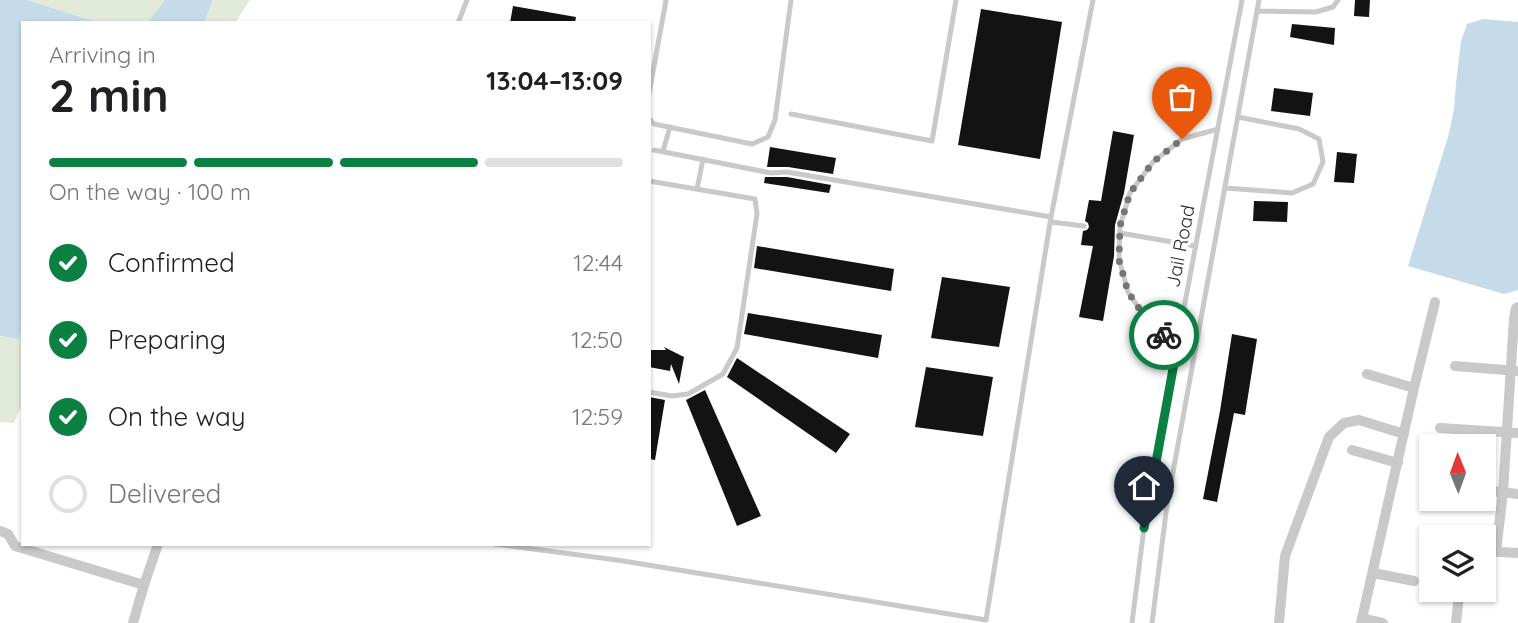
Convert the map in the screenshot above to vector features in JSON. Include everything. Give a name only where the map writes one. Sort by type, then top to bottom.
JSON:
[{"type":"street","points":[[1383,623],[1362,620],[1435,302]]},
{"type":"street","points":[[1517,315],[1512,432],[1496,552],[1518,553]]},
{"type":"street","points":[[1455,366],[1514,371]]},
{"type":"street","points":[[1367,374],[1414,388]]},
{"type":"street","points":[[1279,623],[1285,556],[1329,437],[1344,423],[1359,420],[1404,434]]},
{"type":"street","points":[[1440,428],[1512,432]]},
{"type":"street","points":[[1352,450],[1398,463]]},
{"type":"street","points":[[1496,491],[1518,494]]},
{"type":"street","points":[[0,531],[8,534],[15,546],[144,585]]},
{"type":"street","points":[[133,623],[157,546]]},
{"type":"street","points":[[1373,573],[1414,581]]},
{"type":"street","points":[[1457,623],[1459,602]]},
{"type":"lane","points":[[459,21],[467,0]]},
{"type":"lane","points":[[651,83],[666,0]]},
{"type":"lane","points":[[651,120],[654,124],[752,144],[768,137],[775,120],[791,0]]},
{"type":"lane","points":[[791,114],[932,141],[956,0]]},
{"type":"lane","points":[[508,546],[986,620],[1051,219],[1093,0]]},
{"type":"lane","name":"Jail Road","points":[[1132,623],[1147,504],[1242,0]]},
{"type":"lane","points":[[1152,623],[1167,505],[1259,0]]},
{"type":"lane","points":[[1257,10],[1316,12],[1333,7],[1338,0]]},
{"type":"lane","points":[[1225,188],[1292,193],[1313,184],[1323,162],[1319,139],[1299,129],[1238,117]]},
{"type":"lane","points":[[663,151],[670,127]]},
{"type":"lane","points":[[1177,347],[1147,320],[1128,292],[1119,260],[1120,233],[1130,193],[1153,162],[1182,139],[1218,129]]},
{"type":"lane","points":[[654,150],[771,173],[787,172],[1084,226]]},
{"type":"lane","points":[[697,189],[703,159]]},
{"type":"lane","points":[[651,181],[755,199],[757,214],[737,348],[723,374],[688,394],[672,396],[651,392]]},
{"type":"lane","points":[[1120,233],[1196,246]]},
{"type":"green space","points":[[27,0],[167,0],[160,12],[147,21],[94,21]]},
{"type":"green space","points":[[213,0],[250,0],[236,21],[205,21]]},
{"type":"green space","points":[[21,332],[21,407],[14,423],[0,422],[0,336],[18,339]]},
{"type":"water","points":[[0,0],[27,0],[94,21],[21,21],[21,332],[18,339],[0,336]]},
{"type":"water","points":[[167,0],[213,0],[205,21],[147,21]]},
{"type":"water","points":[[1483,19],[1518,22],[1518,290],[1504,294],[1408,266],[1448,137],[1454,110],[1461,41],[1467,24]]},
{"type":"building","points":[[1355,0],[1370,0],[1369,17],[1354,16]]},
{"type":"building","points":[[513,6],[576,17],[575,21],[510,21]]},
{"type":"building","points":[[981,9],[1062,22],[1040,159],[958,145]]},
{"type":"building","points":[[1292,24],[1335,28],[1334,45],[1290,37]]},
{"type":"building","points":[[1274,88],[1313,93],[1310,116],[1271,111]]},
{"type":"building","points":[[1113,131],[1134,135],[1124,193],[1115,225],[1114,256],[1103,321],[1079,317],[1093,246],[1081,245],[1083,231],[1089,227],[1085,221],[1089,200],[1101,201]]},
{"type":"building","points":[[770,147],[836,158],[833,174],[788,167],[767,167]]},
{"type":"building","points":[[1337,152],[1357,154],[1354,183],[1334,182]]},
{"type":"building","points":[[765,177],[787,177],[831,185],[829,193],[764,183]]},
{"type":"building","points":[[1254,201],[1288,202],[1287,222],[1253,221]]},
{"type":"building","points":[[757,246],[894,269],[891,291],[754,268]]},
{"type":"building","points":[[942,277],[1010,287],[999,347],[931,338]]},
{"type":"building","points":[[748,313],[882,335],[878,358],[744,334]]},
{"type":"building","points":[[1232,334],[1257,339],[1245,415],[1234,413],[1217,502],[1203,499]]},
{"type":"building","points":[[664,347],[684,357],[679,384],[671,364],[670,371],[651,367],[651,350],[666,350]]},
{"type":"building","points":[[737,358],[850,434],[836,453],[727,377]]},
{"type":"building","points":[[926,367],[993,377],[983,436],[915,427]]},
{"type":"building","points":[[705,390],[761,516],[737,526],[686,400]]},
{"type":"building","points":[[651,397],[665,400],[655,460],[651,459]]},
{"type":"waterway","points":[[152,21],[168,0]]},
{"type":"way so far","points":[[1164,335],[1147,320],[1128,292],[1119,260],[1120,226],[1130,193],[1153,162],[1182,139]]},
{"type":"route","points":[[1144,528],[1177,347],[1164,335]]}]
